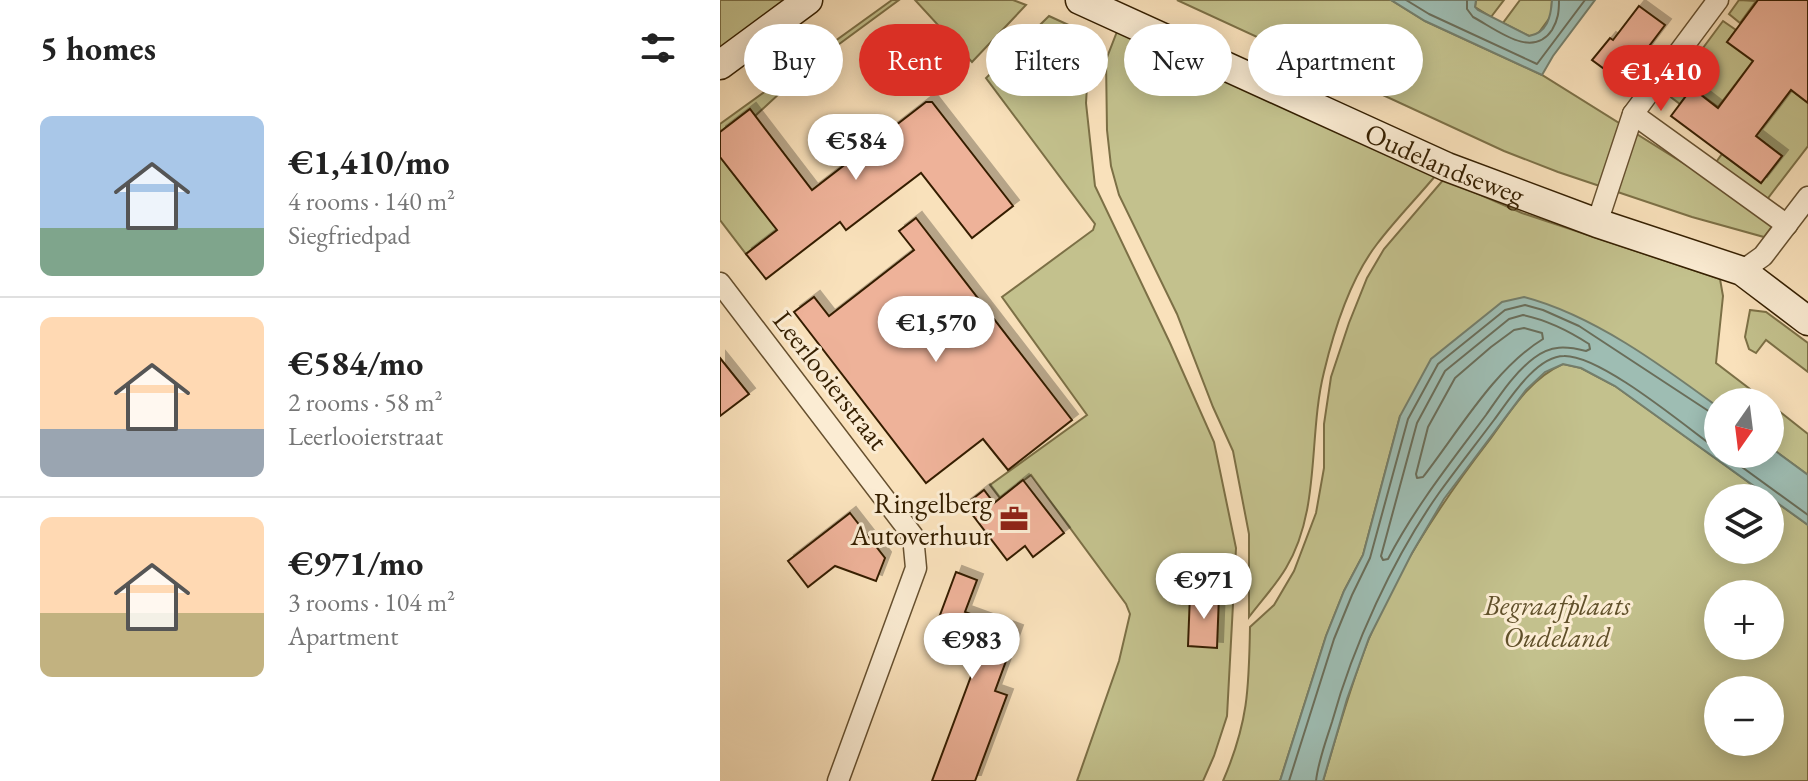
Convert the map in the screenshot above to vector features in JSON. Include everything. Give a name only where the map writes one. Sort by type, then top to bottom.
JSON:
[{"type":"street","points":[[720,65],[808,0]]},
{"type":"street","name":"Oudelandseweg","points":[[1080,0],[1447,167],[1597,223],[1742,271],[1808,321]]},
{"type":"street","points":[[1597,223],[1633,114],[1718,0]]},
{"type":"street","points":[[1633,114],[1787,225]]},
{"type":"street","points":[[1742,271],[1763,256],[1808,197]]},
{"type":"street","name":"Leerlooierstraat","points":[[720,283],[913,536],[916,568],[838,781]]},
{"type":"green space","points":[[720,0],[798,0],[765,24],[744,24],[744,39],[720,57]]},
{"type":"green space","points":[[892,0],[899,0],[866,24],[859,24],[859,29],[843,41],[843,35]]},
{"type":"green space","points":[[915,0],[1013,0],[1026,5],[1008,24],[986,24],[986,47],[972,62],[970,24],[937,24]]},
{"type":"green space","points":[[1177,0],[1391,0],[1425,21],[1542,75],[1776,221],[1764,237],[1692,217],[1504,151],[1385,96],[1423,96],[1423,24],[1248,24],[1248,33]]},
{"type":"green space","points":[[1476,0],[1504,0],[1491,17],[1475,7]]},
{"type":"green space","points":[[1520,0],[1552,0],[1551,16],[1537,35],[1529,36],[1503,23]]},
{"type":"green space","points":[[1739,0],[1756,1],[1740,23],[1729,14]]},
{"type":"green space","points":[[1049,16],[1066,24],[1041,24]]},
{"type":"green space","points":[[1723,21],[1736,30],[1727,42],[1753,61],[1718,107],[1692,88],[1680,104],[1668,95]]},
{"type":"green space","points":[[1118,29],[1124,32],[1124,96],[1232,96],[1232,81],[1248,89],[1248,96],[1264,96],[1436,175],[1377,244],[1351,289],[1324,372],[1309,497],[1297,546],[1286,568],[1249,617],[1249,534],[1233,451],[1177,314],[1119,195],[1111,166],[1107,130],[1108,55]]},
{"type":"green space","points":[[1791,90],[1808,103],[1808,146],[1765,202],[1714,165],[1722,154],[1761,183],[1782,156],[1756,136]]},
{"type":"green space","points":[[759,96],[777,96],[755,116],[749,110],[720,132],[720,124]]},
{"type":"green space","points":[[999,96],[1086,96],[1095,186],[1214,442],[1236,548],[1227,716],[1203,781],[1077,781],[1119,661],[1130,614],[1126,604],[1031,475],[1000,498],[990,485],[1087,415],[1002,297],[1093,230],[1095,224]]},
{"type":"green space","points":[[720,157],[763,212],[798,215],[746,254],[720,220]]},
{"type":"green space","points":[[1444,179],[1522,213],[1720,279],[1723,296],[1716,363],[1749,388],[1704,388],[1704,398],[1614,337],[1400,416],[1363,555],[1326,636],[1280,781],[1223,781],[1238,741],[1246,706],[1250,627],[1274,605],[1294,571],[1316,513],[1324,468],[1324,424],[1331,377],[1367,278],[1384,249]]},
{"type":"green space","points":[[1750,310],[1766,312],[1808,343],[1808,372],[1766,340],[1756,353],[1749,349],[1745,337]]},
{"type":"green space","name":"Begraafplaats Oudeland","points":[[1563,364],[1581,368],[1615,386],[1704,450],[1704,468],[1729,468],[1751,484],[1704,484],[1704,564],[1784,564],[1784,508],[1808,525],[1808,781],[1323,781],[1368,641],[1406,562],[1512,408],[1540,378]]},
{"type":"green space","points":[[1784,415],[1808,434],[1808,475],[1784,457]]},
{"type":"water","points":[[1391,0],[1476,0],[1478,10],[1529,36],[1544,28],[1552,0],[1595,0],[1542,75],[1425,21]]},
{"type":"water","points":[[1524,297],[1575,316],[1650,358],[1704,397],[1704,450],[1615,386],[1581,368],[1563,364],[1545,372],[1526,390],[1444,499],[1412,553],[1369,638],[1323,781],[1280,781],[1326,636],[1363,555],[1400,416],[1431,359],[1502,302]]},
{"type":"water","points":[[1784,457],[1808,475],[1808,525],[1784,508],[1784,484],[1751,484],[1729,468],[1784,468]]},
{"type":"building","points":[[1758,0],[1808,0],[1808,103],[1791,90],[1756,136],[1782,156],[1761,183],[1671,116],[1692,88],[1718,108],[1753,61],[1727,42]]},
{"type":"building","points":[[1639,6],[1665,25],[1622,82],[1592,60],[1610,38],[1613,40]]},
{"type":"building","points":[[926,102],[932,102],[1013,206],[972,238],[921,173],[846,230],[840,222],[766,279],[746,254],[777,230],[720,157],[720,132],[750,109],[812,190]]},
{"type":"building","points":[[916,218],[1072,420],[1008,470],[983,439],[926,483],[794,312],[814,297],[829,316],[914,250],[899,231]]},
{"type":"building","points":[[720,358],[749,394],[720,416]]},
{"type":"building","name":"Ringelberg Autoverhuur","points":[[1023,480],[1064,533],[1033,557],[1025,546],[1007,560],[965,505],[984,490],[994,503]]},
{"type":"building","points":[[850,513],[885,558],[876,581],[835,566],[808,587],[788,561]]},
{"type":"building","points":[[956,572],[977,580],[965,612],[1017,631],[995,691],[1007,695],[975,781],[932,781],[977,660],[930,642]]},
{"type":"building","points":[[1190,594],[1219,595],[1217,648],[1188,646]]},
{"type":"place","name":"Ringelberg Autoverhuur","points":[[1014,519]]}]
